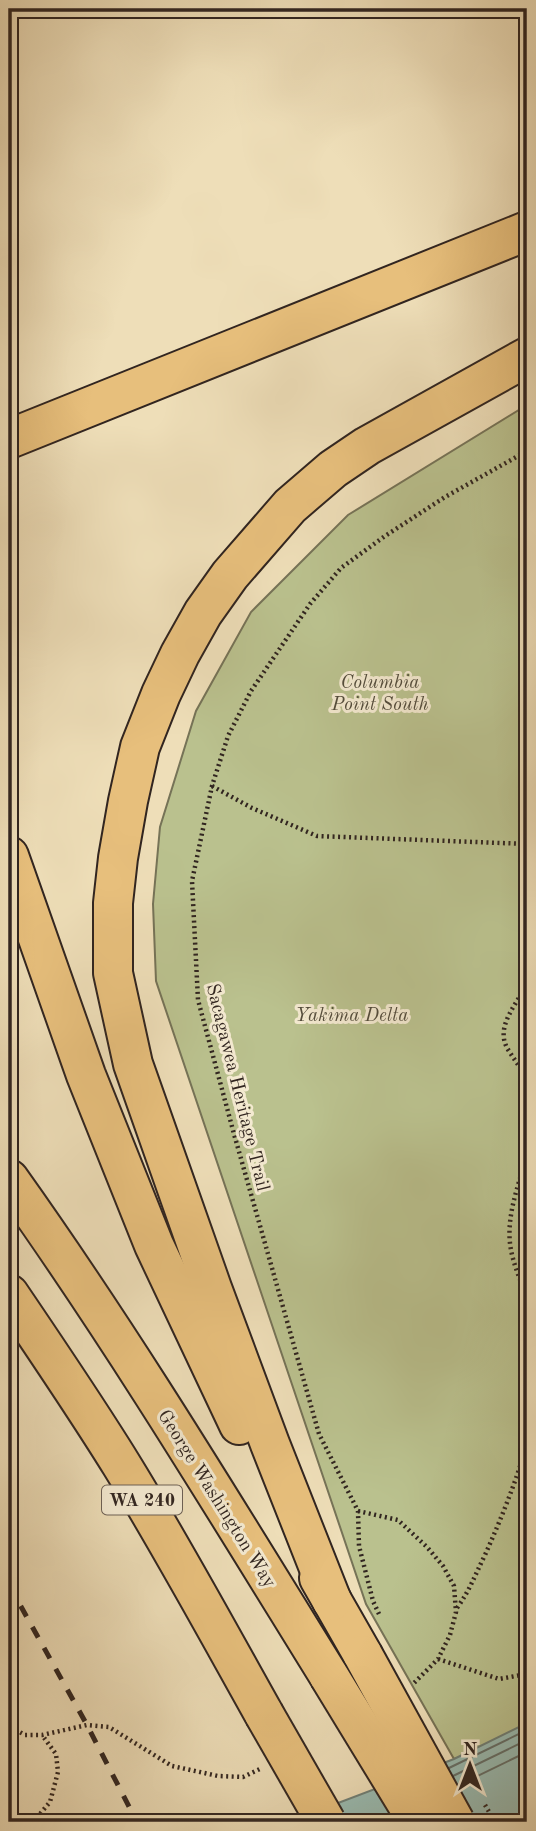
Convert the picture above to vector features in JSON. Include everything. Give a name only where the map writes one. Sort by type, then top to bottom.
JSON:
[{"type":"highway","points":[[9,439],[527,231]]},
{"type":"highway","points":[[332,1601],[212,1288],[133,1064],[113,973],[113,903],[120,847],[140,747],[161,694],[203,614],[230,575],[290,506],[333,469],[367,446],[527,357]]},
{"type":"highway","points":[[9,856],[86,1075],[154,1245],[251,1448],[332,1601],[374,1640],[454,1822]]},
{"type":"highway","name":"George Washington Way","points":[[9,1179],[103,1317],[211,1486],[418,1822]]},
{"type":"highway","name":"WA 240","points":[[9,1294],[121,1464],[327,1822]]},
{"type":"path","name":"Sacagawea Heritage Trail","points":[[374,1640],[373,1601],[359,1546],[358,1511],[319,1434],[198,1000],[191,881],[212,786],[228,736],[251,691],[310,604],[341,568],[385,536],[445,497],[527,451]]},
{"type":"path","points":[[212,786],[253,808],[317,836],[527,844]]},
{"type":"path","points":[[527,984],[506,1020],[503,1035],[505,1044],[527,1080]]},
{"type":"path","points":[[527,1156],[514,1203],[510,1239],[514,1264],[527,1297]]},
{"type":"path","points":[[456,1609],[469,1591],[503,1516],[527,1444]]},
{"type":"path","points":[[438,1659],[499,1679],[527,1674]]},
{"type":"path","points":[[9,1721],[14,1729],[25,1735],[42,1735],[55,1754],[58,1772],[50,1802],[33,1822]]},
{"type":"green space","name":"Yakima Delta","points":[[527,405],[527,1732],[454,1759],[366,1604],[156,981],[153,904],[160,827],[196,711],[251,612],[348,515]]},
{"type":"water","points":[[527,1723],[527,1822],[288,1822],[454,1759]]},
{"type":"railway","points":[[9,1585],[87,1725],[137,1822]]},
{"type":"park label","name":"Columbia Point South","points":[[380,692]]}]
